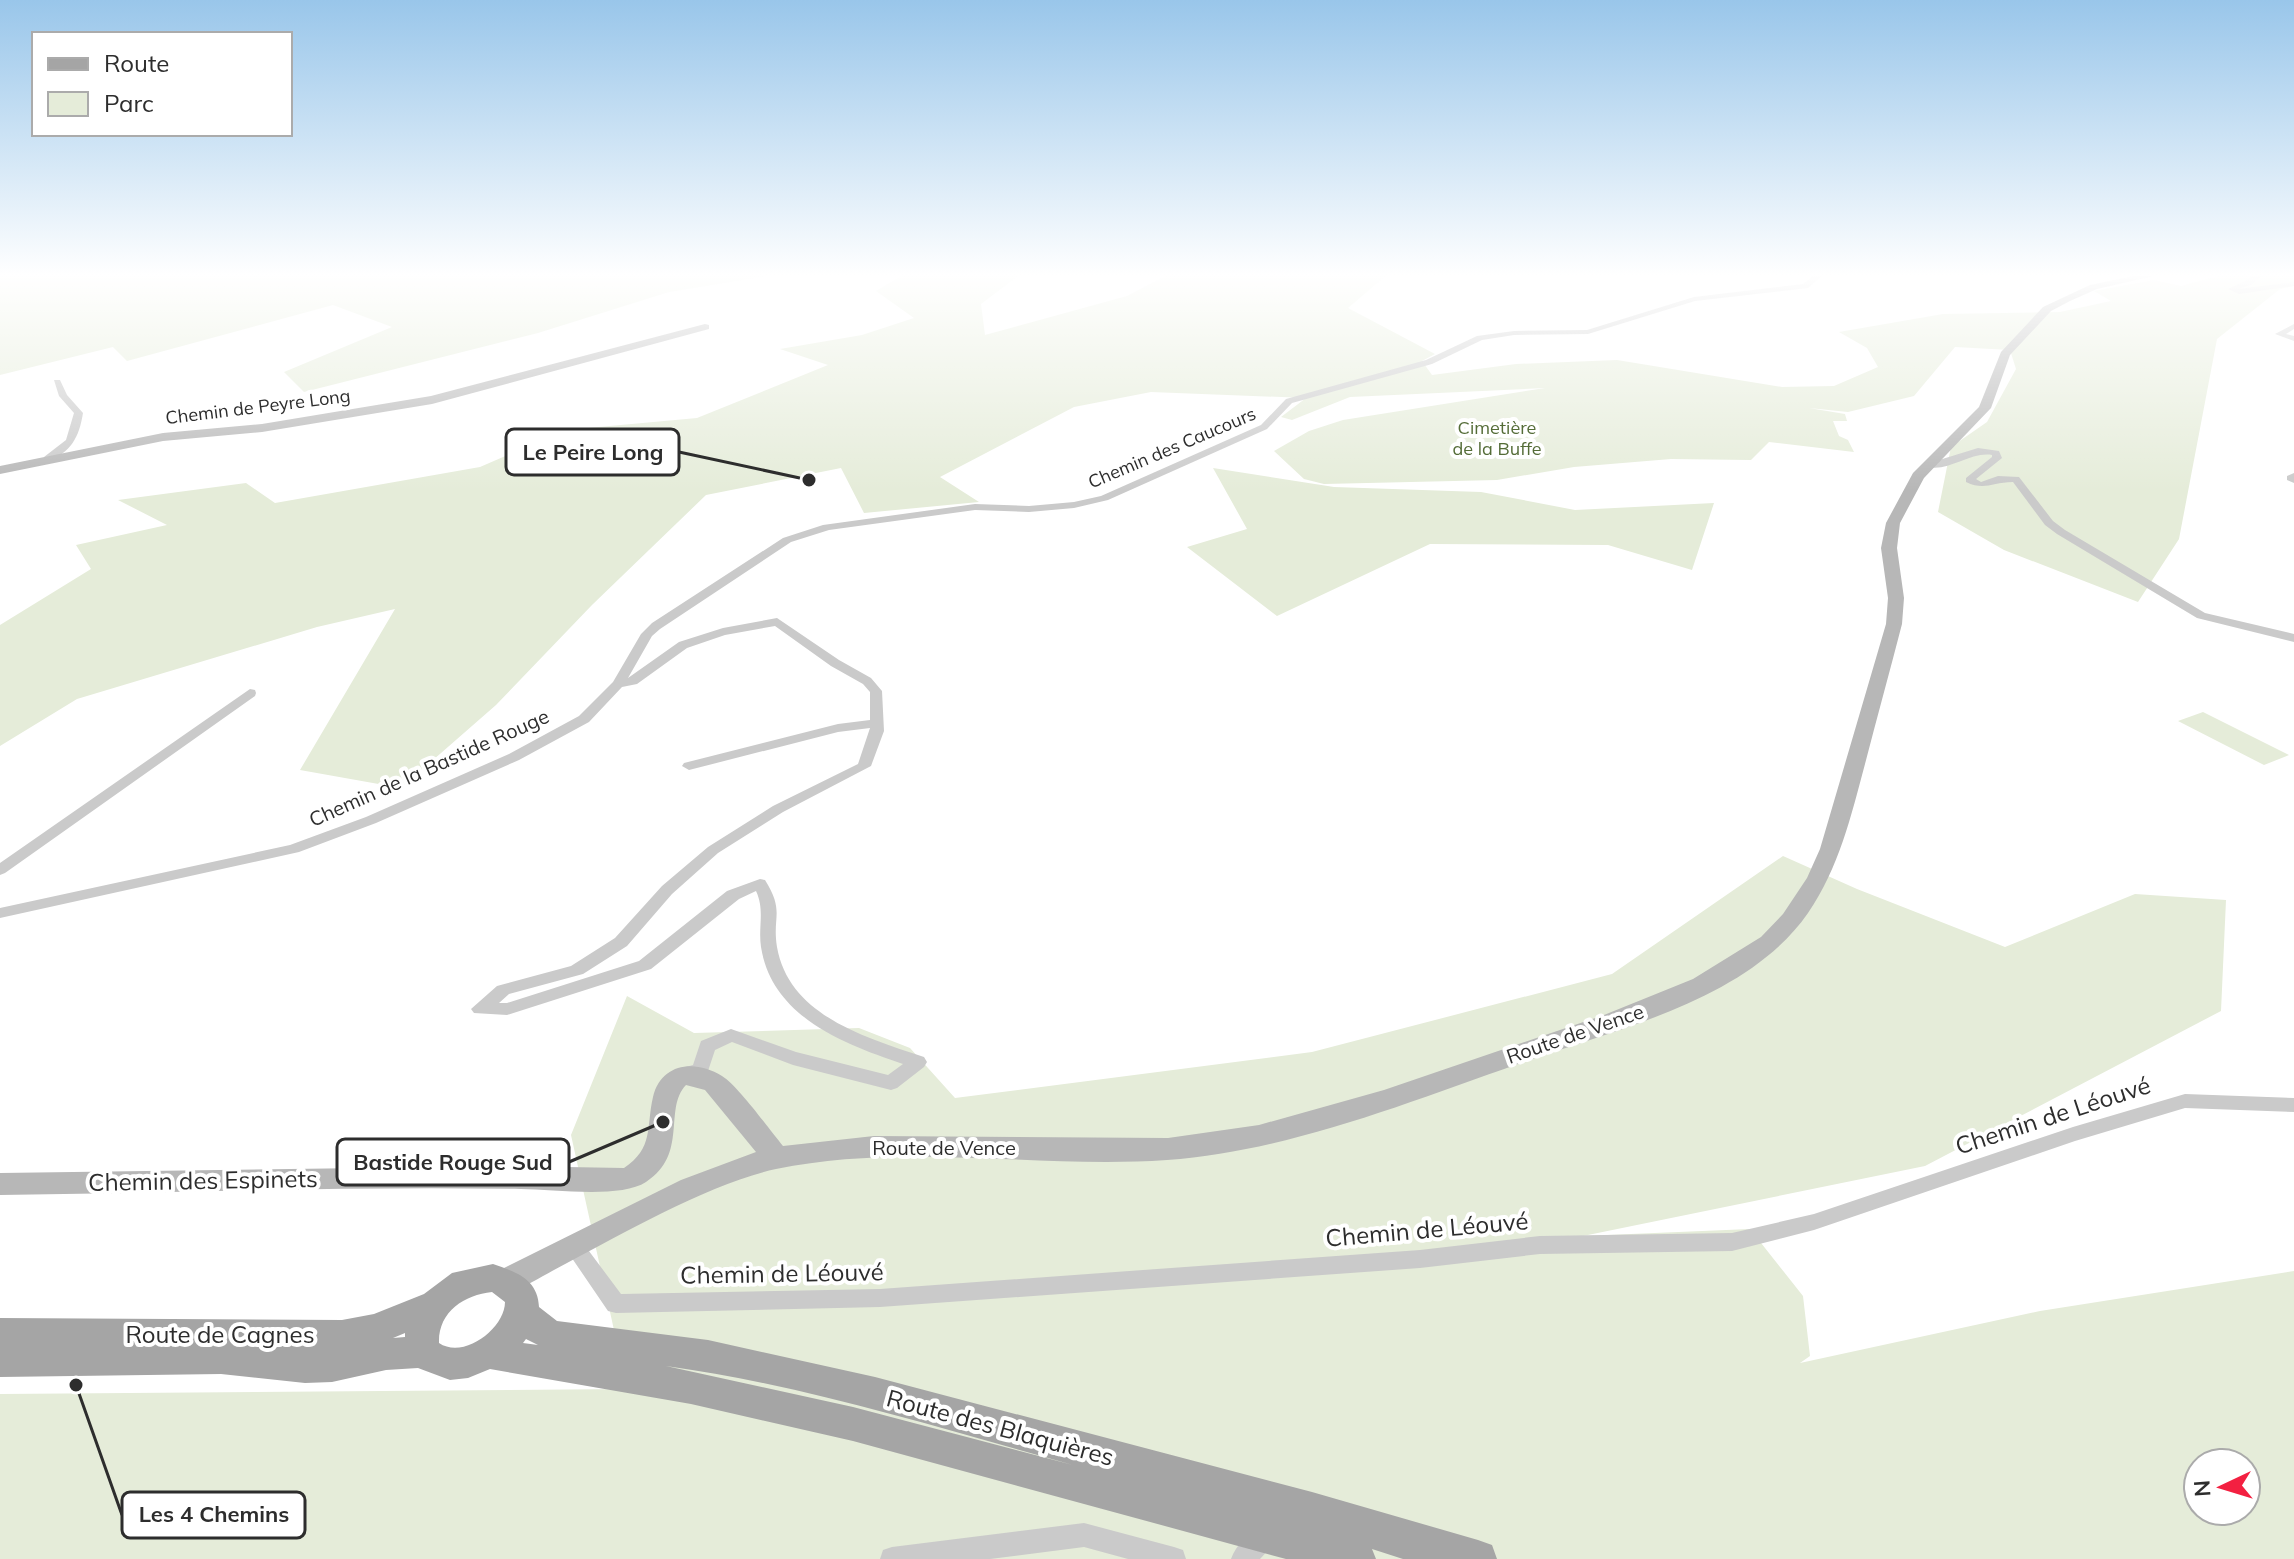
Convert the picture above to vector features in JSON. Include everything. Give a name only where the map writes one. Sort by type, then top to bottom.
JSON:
[{"type":"main road","name":"Chemin de Peyre Long","points":[[0,470],[163,437],[262,428],[432,400],[635,346]]},
{"type":"main road","name":"Route de Vence","points":[[517,1296],[565,1248],[700,1184],[777,1158],[842,1149],[906,1146],[1165,1149],[1272,1134],[1405,1094],[1635,1014],[1756,954],[1782,931],[1813,887],[1831,849],[1894,624],[1896,598],[1889,548],[1893,523],[1918,476],[1985,408],[2005,354],[2013,346]]},
{"type":"main road","points":[[685,1074],[714,1083],[777,1158]]},
{"type":"main road","name":"Chemin des Espinets","points":[[0,1184],[324,1178],[628,1179],[642,1171],[655,1155],[661,1140],[664,1094],[674,1079],[685,1074]]},
{"type":"main road","points":[[493,1278],[517,1296],[505,1342],[490,1353],[471,1362],[452,1364],[435,1360],[424,1352],[421,1329],[434,1305],[462,1284],[493,1278]]},
{"type":"main road","name":"Route des Blaquières","points":[[517,1296],[535,1327],[554,1336],[708,1356],[875,1394],[1312,1511],[1478,1559]]},
{"type":"main road","name":"Route de Cagnes","points":[[0,1333],[342,1335],[376,1329],[434,1305]]},
{"type":"main road","name":"Route de Cagnes","points":[[0,1361],[221,1358],[305,1367],[332,1366],[386,1354],[424,1352]]},
{"type":"main road","name":"Route des Blaquières","points":[[490,1353],[691,1387],[853,1424],[1271,1543],[1353,1559]]},
{"type":"street","name":"Chemin des Caucours","points":[[618,684],[647,634],[656,626],[787,540],[840,525],[975,507],[1029,509],[1074,505],[1104,498],[1264,427],[1276,418],[1289,401],[1429,362],[1464,346]]},
{"type":"street","points":[[47,459],[70,446],[75,437],[79,413],[63,396],[57,382]]},
{"type":"street","points":[[1928,465],[1942,465],[1977,450],[1996,453],[1997,458],[1969,480],[1980,485],[1998,479],[2016,479],[2049,523],[2187,609],[2217,622],[2294,638]]},
{"type":"street","name":"Chemin de la Bastide Rouge","points":[[0,913],[294,849],[371,820],[514,757],[584,719],[618,684],[633,681],[683,645],[723,632],[777,622],[835,663],[867,681],[876,691],[877,723],[864,766],[778,809],[713,850],[667,890],[621,942],[577,970],[503,990],[480,1009],[507,1009],[645,965],[733,895],[760,884],[771,900],[769,947],[779,981],[815,1020],[858,1042],[918,1062],[891,1083],[793,1058],[731,1035],[707,1046],[701,1069],[685,1074]]},
{"type":"street","points":[[0,870],[250,693]]},
{"type":"street","points":[[689,766],[838,728],[877,723]]},
{"type":"street","name":"Chemin de Léouvé","points":[[565,1248],[616,1304],[880,1298],[1420,1259],[1540,1245],[1732,1242],[1814,1222],[2073,1134],[2185,1101],[2294,1105]]},
{"type":"street","points":[[1188,1478],[1224,1507],[1259,1516],[1271,1543],[1299,1524],[1372,1544],[1404,1540]]},
{"type":"street","points":[[892,1559],[1084,1535],[1174,1559]]},
{"type":"green space","points":[[0,346],[183,346],[127,361],[113,347],[0,375]]},
{"type":"green space","points":[[347,346],[487,346],[304,392],[284,372]]},
{"type":"green space","name":"Cimetière de la Buffe","points":[[799,346],[1419,346],[1435,354],[1422,361],[1432,375],[1516,364],[1617,360],[1782,387],[1834,386],[1878,367],[1863,346],[2216,346],[2179,539],[2138,602],[2004,550],[1938,512],[1951,447],[1987,422],[2016,369],[2010,350],[1955,347],[1914,396],[1848,412],[1809,408],[1845,414],[1847,421],[1833,421],[1839,436],[1848,440],[1854,452],[1769,442],[1751,460],[1671,459],[1574,467],[1497,480],[1324,484],[1304,479],[1274,451],[1309,431],[1343,420],[1545,388],[1350,397],[1292,420],[1281,417],[1306,398],[1151,392],[1074,407],[940,477],[979,502],[864,513],[841,468],[706,495],[592,605],[496,705],[401,788],[300,770],[395,609],[317,627],[77,699],[0,746],[0,625],[91,569],[76,545],[167,525],[118,500],[246,483],[275,503],[480,467],[566,430],[697,418],[828,365],[780,349]]},
{"type":"green space","points":[[1213,468],[1334,487],[1481,492],[1575,510],[1714,503],[1692,570],[1608,545],[1430,544],[1277,616],[1187,547],[1247,529]]},
{"type":"green space","points":[[2203,712],[2289,755],[2264,765],[2178,721]]},
{"type":"green space","points":[[1783,856],[1857,889],[2005,947],[2135,894],[2226,900],[2221,1011],[1925,1166],[1583,1236],[1750,1229],[1803,1296],[1810,1356],[1800,1363],[2040,1311],[2294,1271],[2294,1559],[0,1559],[0,1394],[627,1389],[571,1135],[627,996],[694,1033],[859,1028],[910,1048],[955,1098],[1312,1052],[1612,974]]},
{"type":"place","name":"Le Peire Long","points":[[809,480]]},
{"type":"place","name":"Bastide Rouge Sud","points":[[663,1122]]},
{"type":"place","name":"Les 4 Chemins","points":[[76,1385]]}]
